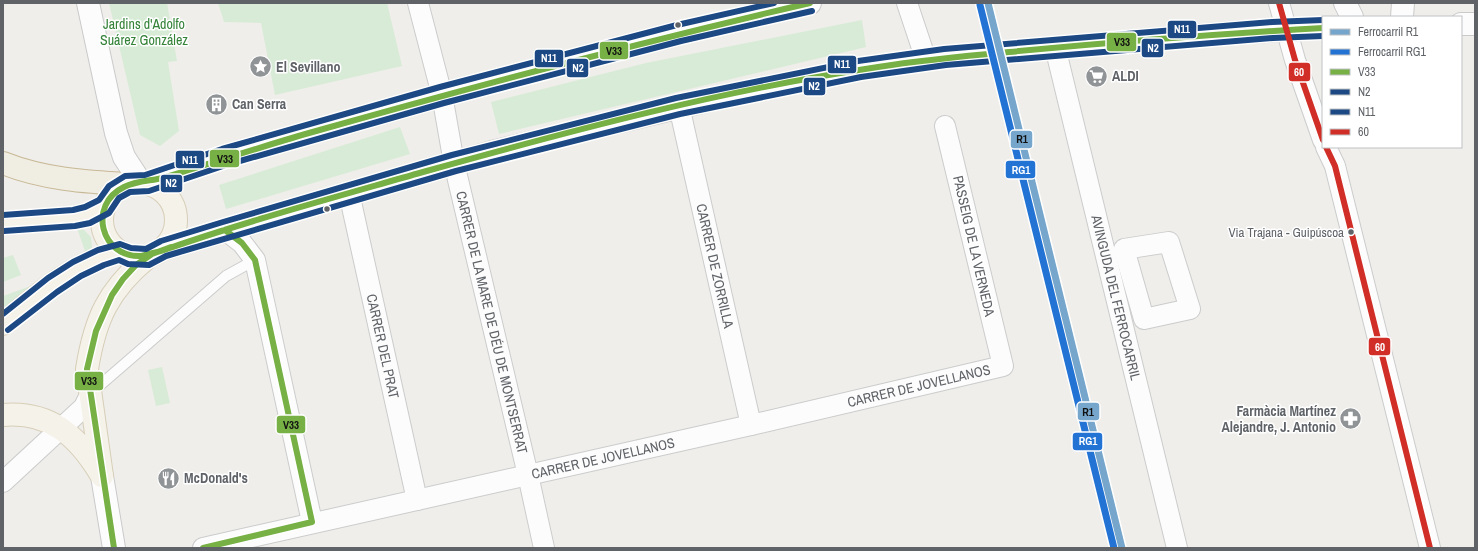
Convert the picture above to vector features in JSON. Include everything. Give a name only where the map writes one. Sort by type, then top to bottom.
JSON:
[{"type":"highway","points":[[3,162],[22,170],[56,178],[86,182],[139,183]]},
{"type":"main road","points":[[88,3],[116,133],[124,157],[139,183],[158,188],[167,195],[174,206],[177,217],[176,229],[171,240],[134,268],[107,301],[98,322],[87,369],[114,548]]},
{"type":"main road","points":[[3,223],[74,218],[88,215],[104,206],[114,192],[224,157],[442,95],[679,33],[809,3]]},
{"type":"main road","points":[[1345,3],[1352,16]]},
{"type":"main road","points":[[1402,16],[1403,3]]},
{"type":"main road","points":[[1462,24],[1475,24]]},
{"type":"main road","points":[[104,206],[102,219],[104,232],[110,244],[120,252],[129,256],[155,253],[225,230],[454,163],[679,106],[860,69],[935,59],[1055,47],[1230,33],[1322,28]]},
{"type":"main road","points":[[3,324],[52,285],[77,269],[101,257],[120,252]]},
{"type":"main road","points":[[3,415],[20,414],[46,420],[63,429],[81,447],[102,476]]},
{"type":"street","name":"CARRER DE LA MARE DE DÉU DE MONTSERRAT","points":[[418,3],[442,95],[454,163],[544,548]]},
{"type":"street","points":[[907,3],[935,59]]},
{"type":"street","points":[[1278,3],[1295,60],[1322,137]]},
{"type":"street","name":"AVINGUDA DEL FERROCARRIL","points":[[1055,47],[1178,548]]},
{"type":"street","name":"CARRER DE ZORRILLA","points":[[679,106],[751,425]]},
{"type":"street","name":"PASSEIG DE LA VERNEDA","points":[[945,126],[1003,366]]},
{"type":"street","points":[[1326,148],[1335,166],[1430,548]]},
{"type":"street","name":"CARRER DEL PRAT","points":[[349,193],[417,500]]},
{"type":"street","points":[[225,230],[242,242],[255,260],[312,522]]},
{"type":"street","name":"CARRER DE JOVELLANOS","points":[[203,548],[230,545],[312,522],[528,476],[1003,366]]},
{"type":"street","points":[[3,482],[63,429],[84,407],[91,394]]},
{"type":"lane","points":[[91,394],[226,276],[255,260]]},
{"type":"green space","name":"Jardins d'Adolfo Suárez González","points":[[109,3],[167,3],[177,61],[168,62],[179,131],[160,146],[140,135]]},
{"type":"green space","points":[[218,3],[387,3],[402,66],[275,95],[261,23],[224,22]]},
{"type":"green space","points":[[862,20],[866,47],[499,134],[491,102],[646,63]]},
{"type":"green space","points":[[400,127],[410,154],[226,209],[219,185]]},
{"type":"green space","points":[[77,228],[84,230],[91,237],[92,248],[86,254]]},
{"type":"green space","points":[[13,255],[21,275],[3,282],[3,258]]},
{"type":"green space","points":[[39,283],[3,313],[3,296]]},
{"type":"green space","points":[[162,367],[170,403],[156,406],[148,370]]},
{"type":"rail line","name":"R1","points":[[988,3],[1122,548]]},
{"type":"rail line","name":"RG1","points":[[980,5],[1114,548]]},
{"type":"transit line","name":"N11","points":[[3,215],[73,210],[85,207],[99,200],[109,186],[125,176],[145,175],[222,149],[440,87],[677,25],[774,3]]},
{"type":"transit line","name":"V33","points":[[810,3],[684,33],[496,81],[254,149],[163,178],[133,183],[112,195],[105,206],[103,217],[104,229],[108,240],[116,249],[127,254],[142,256],[423,172],[592,126],[706,99],[820,76],[927,60],[976,55],[1166,38],[1322,28]]},
{"type":"transit line","name":"60","points":[[1279,3],[1295,60],[1322,137]]},
{"type":"transit line","name":"N2","points":[[4,231],[75,226],[90,223],[109,213],[119,198],[130,192],[149,191],[226,165],[444,103],[681,41],[812,11]]},
{"type":"transit line","name":"N11","points":[[3,314],[48,278],[73,262],[98,250],[120,244],[131,248],[146,249],[161,241],[452,155],[676,98],[858,61],[944,49],[1272,22],[1322,20]]},
{"type":"transit line","name":"N2","points":[[8,330],[57,292],[81,276],[104,265],[119,260],[128,264],[149,265],[166,256],[456,171],[680,114],[861,77],[946,65],[1273,38],[1322,36]]},
{"type":"transit line","name":"60","points":[[1326,148],[1335,166],[1430,548]]},
{"type":"transit line","name":"V33","points":[[203,548],[312,522],[255,260],[242,243],[225,230]]},
{"type":"transit line","name":"V33","points":[[114,548],[87,369],[96,331],[112,295],[123,279],[136,265],[152,254],[171,247]]},
{"type":"place","name":"El Sevillano","points":[[261,67]]},
{"type":"place","name":"ALDI","points":[[1097,76]]},
{"type":"place","name":"Can Serra","points":[[217,104]]},
{"type":"place","name":"Via Trajana - Guipúscoa","points":[[1351,232]]},
{"type":"place","name":"Farmàcia Martínez Alejandre, J. Antonio","points":[[1351,419]]},
{"type":"place","name":"McDonald's","points":[[168,478]]}]
